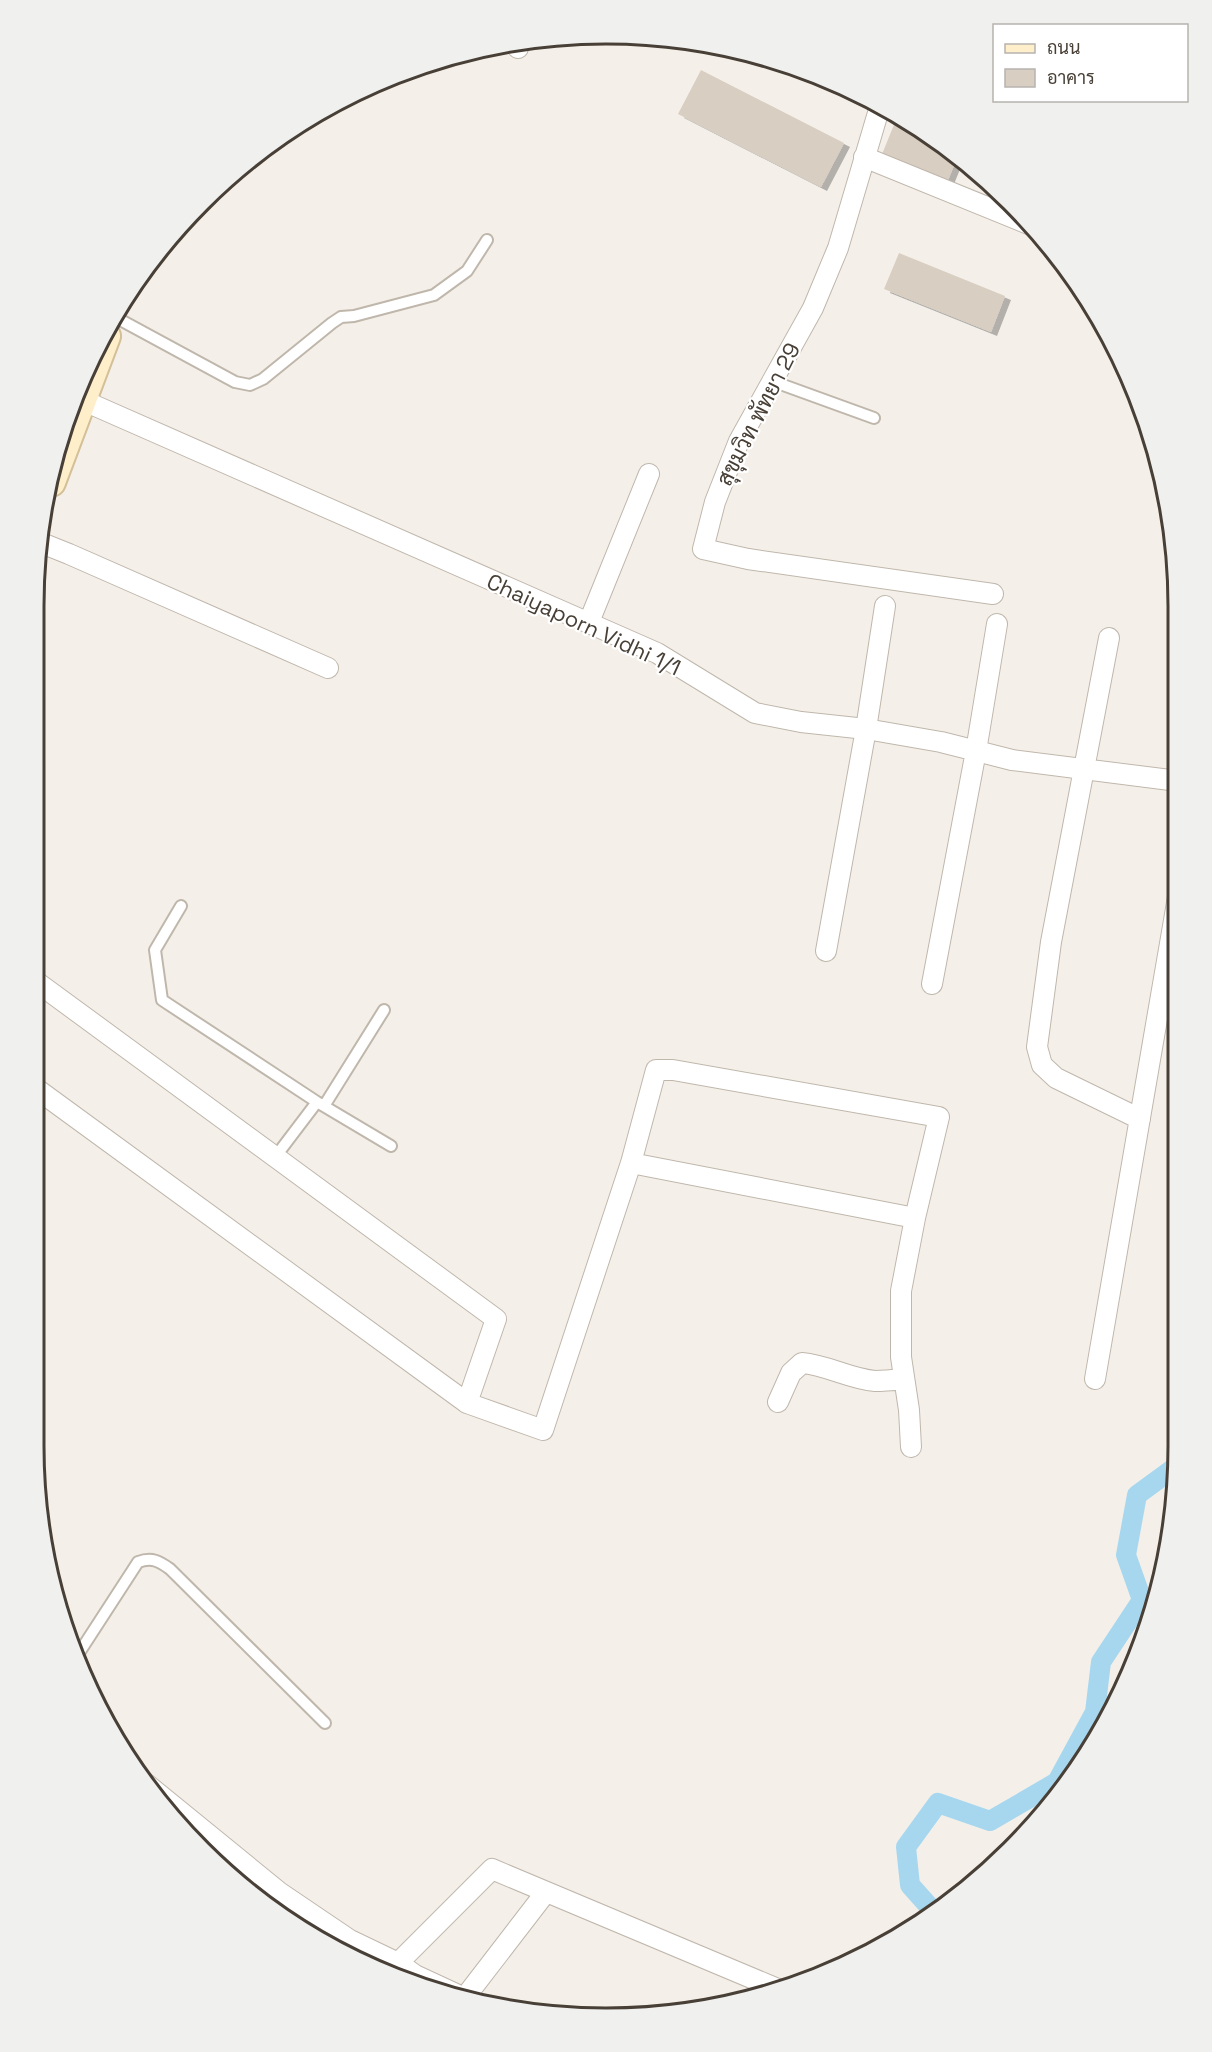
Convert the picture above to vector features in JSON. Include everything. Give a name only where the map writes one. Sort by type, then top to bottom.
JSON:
[{"type":"street","name":"สุขุมวิท พัทยา 29","points":[[878,114],[838,248],[813,308],[739,441],[715,502],[703,549],[748,559],[993,594]]},
{"type":"street","points":[[864,157],[1014,219]]},
{"type":"street","name":"Chaiyaporn Vidhi 1/1","points":[[82,400],[657,653],[755,713],[801,722],[866,729],[941,742],[1012,760],[1168,780]]},
{"type":"street","points":[[589,622],[649,474]]},
{"type":"street","points":[[47,545],[328,668]]},
{"type":"street","points":[[825,951],[866,729],[885,606]]},
{"type":"street","points":[[932,984],[976,751],[997,624]]},
{"type":"street","points":[[1109,638],[1051,942],[1037,1047],[1042,1065],[1056,1078],[1140,1119]]},
{"type":"street","points":[[1095,1379],[1168,955]]},
{"type":"street","points":[[44,987],[496,1318],[467,1403]]},
{"type":"street","points":[[44,1095],[467,1403],[543,1430],[631,1163],[656,1070],[673,1070],[939,1117],[915,1218],[901,1291],[901,1357],[909,1410],[911,1447]]},
{"type":"street","points":[[631,1163],[915,1218]]},
{"type":"street","points":[[778,1402],[791,1373],[802,1363],[815,1364],[846,1375],[875,1381],[904,1379]]},
{"type":"street","points":[[176,1808],[279,1892],[350,1940],[398,1963],[417,1976]]},
{"type":"street","points":[[398,1963],[492,1869],[767,1985]]},
{"type":"street","points":[[470,1991],[546,1892]]},
{"type":"lane","points":[[122,321],[235,382],[250,385],[263,379],[341,317],[354,316],[434,295],[467,271],[487,240]]},
{"type":"lane","points":[[772,381],[874,418]]},
{"type":"lane","points":[[182,906],[155,950],[162,999],[320,1104],[391,1146]]},
{"type":"lane","points":[[276,1156],[320,1104],[384,1010]]},
{"type":"lane","points":[[81,1649],[138,1562],[146,1559],[157,1560],[170,1569],[325,1723]]},
{"type":"shaded area","points":[[171,1802],[369,1955],[293,1914],[264,1892],[208,1844]]},
{"type":"building","points":[[701,70],[844,143],[821,187],[678,114]]},
{"type":"building","points":[[895,123],[919,138],[954,165],[946,185],[880,159]]},
{"type":"building","points":[[899,253],[1005,296],[991,332],[884,289]]},
{"type":"waterway","points":[[1058,1780],[1095,1712],[1101,1662],[1142,1600],[1126,1555],[1137,1495],[1167,1473]]},
{"type":"waterway","points":[[929,1906],[910,1885],[906,1847],[938,1803],[990,1821],[1056,1782]]}]
